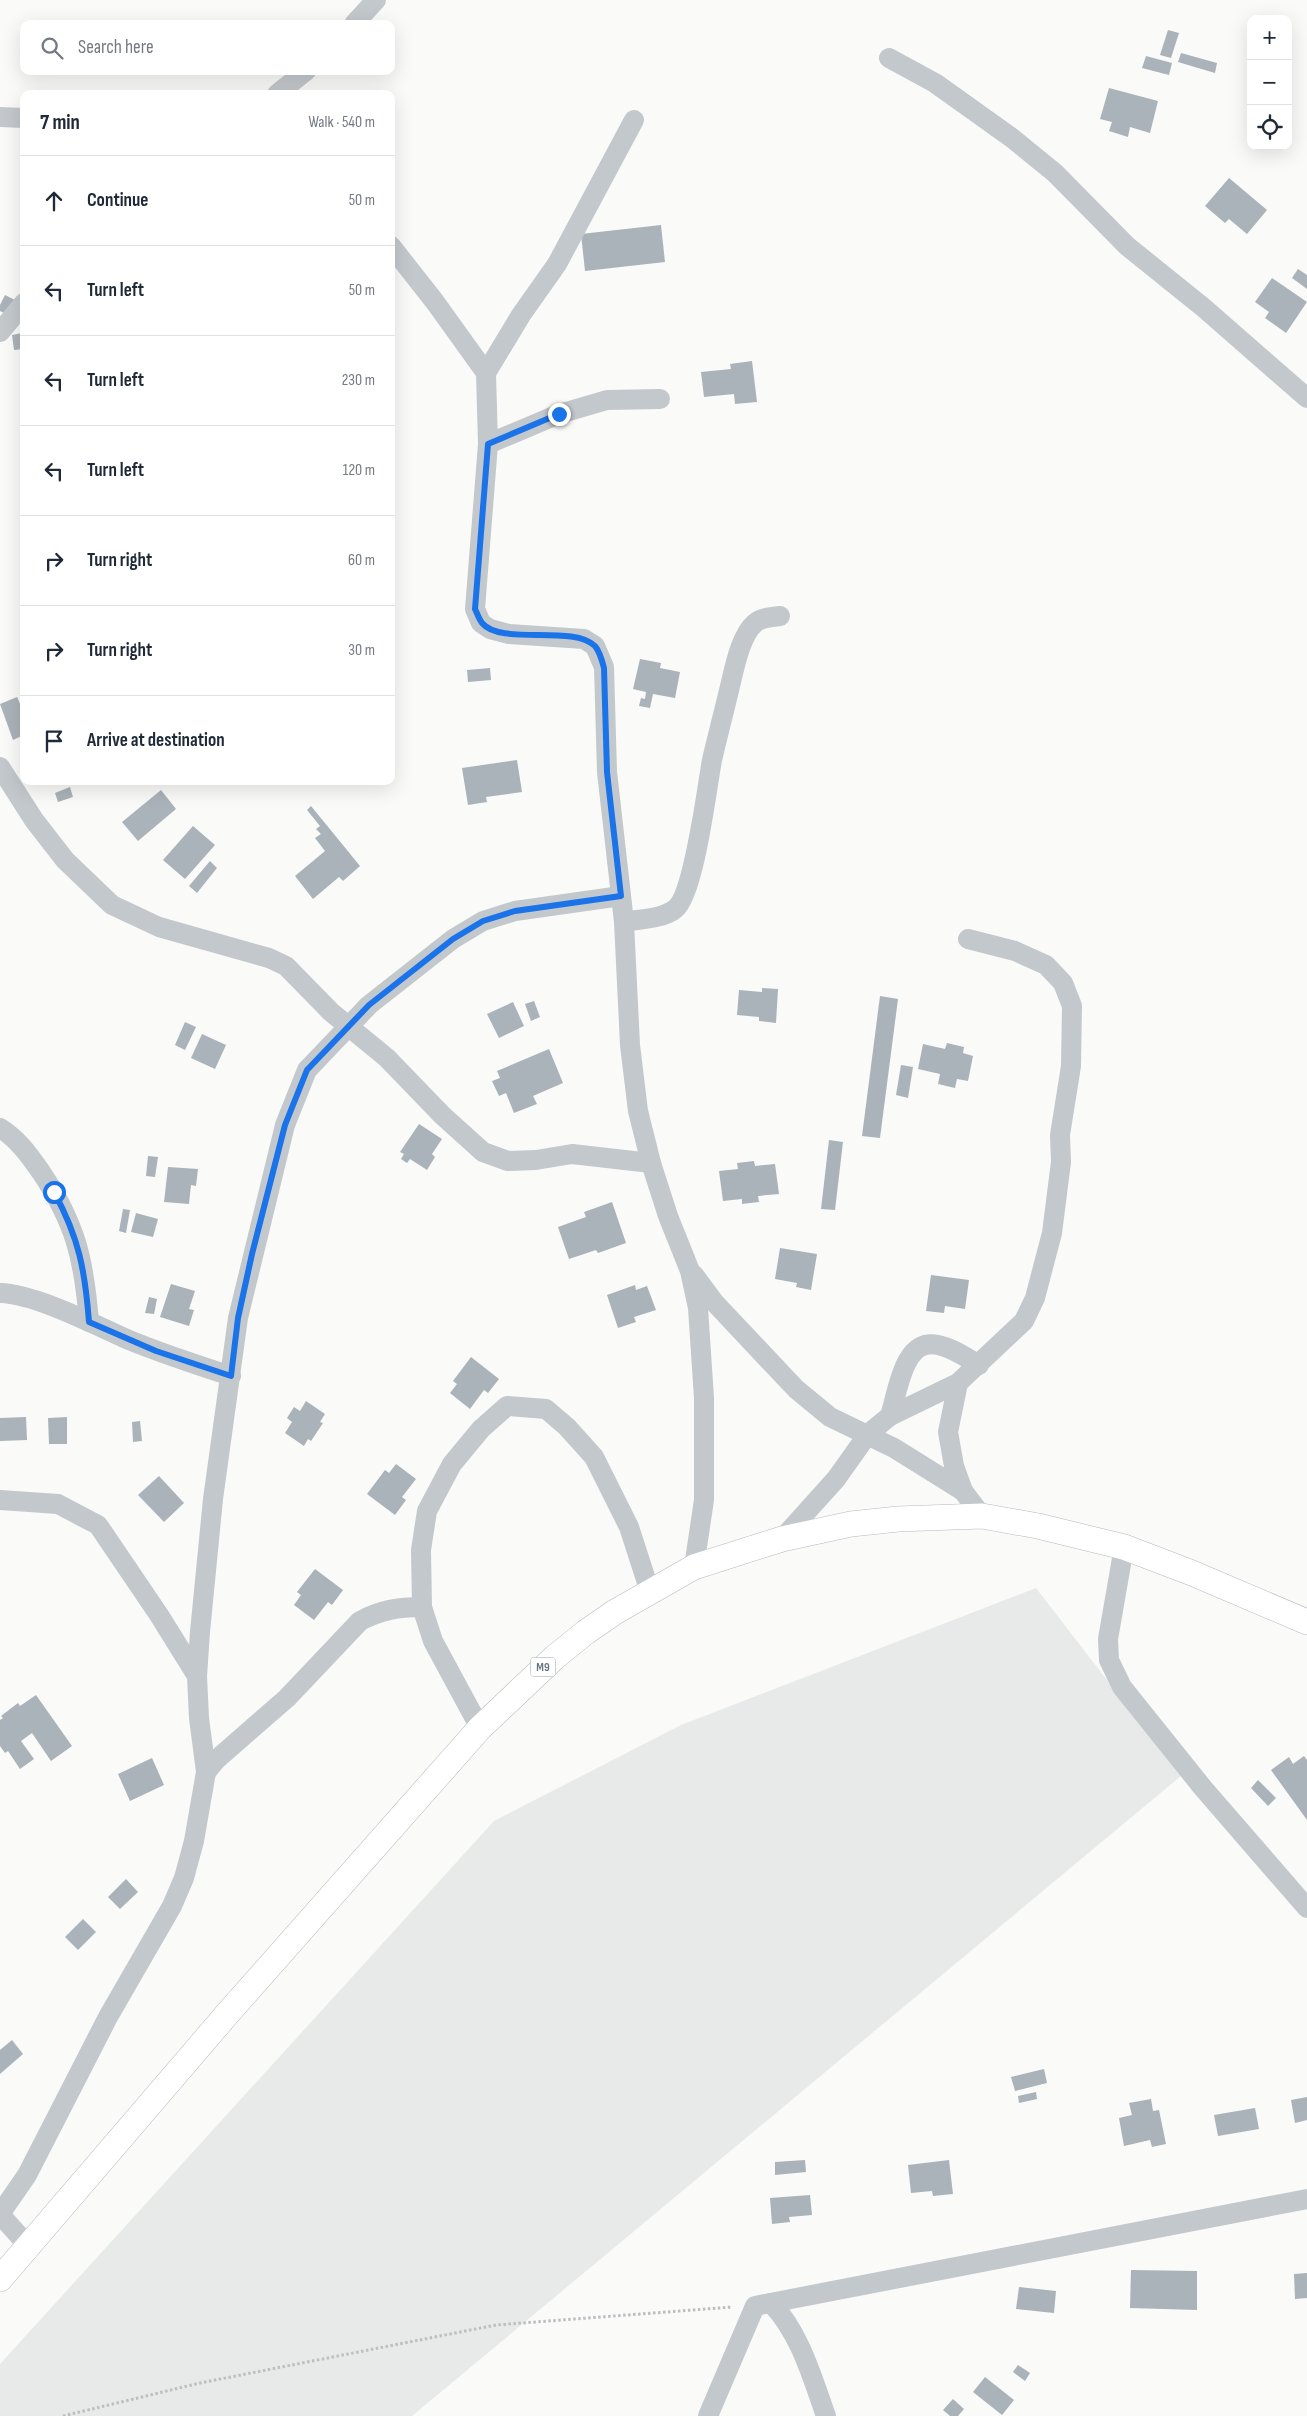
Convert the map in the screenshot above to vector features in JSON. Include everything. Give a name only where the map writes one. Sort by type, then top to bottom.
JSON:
[{"type":"main road","name":"M9","points":[[0,2279],[228,2013],[480,1728],[555,1657],[586,1632],[650,1592],[694,1568],[782,1539],[852,1524],[898,1519],[982,1516],[1038,1526],[1124,1547],[1192,1573],[1307,1622]]},
{"type":"street","points":[[358,20],[376,0]]},
{"type":"street","points":[[888,58],[935,83],[1019,144],[1055,174],[1127,246],[1204,308],[1307,398]]},
{"type":"street","points":[[286,90],[302,75]]},
{"type":"street","points":[[0,117],[20,118]]},
{"type":"street","points":[[634,120],[558,264],[521,315],[486,373],[488,444],[475,609],[481,623],[490,630],[509,634],[584,639],[595,646],[602,658],[604,668],[607,772],[624,922],[630,1046],[638,1111],[651,1163],[668,1216],[690,1271],[698,1308],[704,1398],[704,1500],[694,1568]]},
{"type":"street","points":[[395,251],[435,302],[486,373]]},
{"type":"street","points":[[0,332],[20,308]]},
{"type":"street","points":[[488,444],[559,414],[607,400],[660,399]]},
{"type":"street","points":[[624,922],[666,914],[676,909],[683,898],[692,870],[713,758],[735,667],[745,638],[754,624],[761,619],[780,616]]},
{"type":"street","points":[[0,767],[34,820],[65,860],[112,905],[159,927],[269,958],[286,966],[348,1028],[387,1058],[442,1115],[483,1152],[508,1161],[536,1160],[572,1154],[651,1163]]},
{"type":"street","points":[[29,2247],[0,2214],[27,2175],[108,2017],[172,1906],[187,1869],[206,1772],[199,1718],[197,1676],[213,1499],[238,1318],[285,1125],[307,1070],[369,1005],[453,939],[483,921],[515,911],[621,896]]},
{"type":"street","points":[[782,1539],[836,1479],[868,1434],[890,1416],[958,1383],[980,1366],[1024,1321],[1035,1298],[1052,1233],[1061,1162],[1060,1135],[1071,1066],[1072,1006],[1063,983],[1046,965],[1016,951],[968,939]]},
{"type":"street","points":[[0,1128],[17,1140],[31,1157],[69,1219],[84,1272],[89,1322]]},
{"type":"street","points":[[690,1271],[714,1302],[796,1389],[830,1417],[868,1434],[963,1491]]},
{"type":"street","points":[[0,1293],[12,1293],[89,1322],[156,1351],[231,1376]]},
{"type":"street","points":[[890,1416],[902,1370],[914,1350],[924,1344],[938,1345],[980,1366]]},
{"type":"street","points":[[958,1383],[948,1432],[954,1466],[963,1491],[982,1516]]},
{"type":"street","points":[[480,1728],[433,1641],[422,1607],[421,1550],[427,1511],[452,1464],[481,1429],[507,1406],[546,1409],[567,1427],[594,1456],[629,1527],[650,1592]]},
{"type":"street","points":[[0,1500],[58,1504],[98,1525],[159,1615],[197,1676]]},
{"type":"street","points":[[1124,1547],[1108,1638],[1109,1660],[1119,1680],[1203,1788],[1307,1908]]},
{"type":"street","points":[[206,1772],[216,1760],[287,1698],[360,1621],[374,1613],[399,1607],[422,1607]]},
{"type":"street","points":[[763,2304],[1307,2199]]},
{"type":"street","points":[[708,2416],[763,2304]]},
{"type":"street","points":[[763,2304],[780,2313],[805,2357],[826,2416]]},
{"type":"path","points":[[63,2416],[200,2383],[496,2325],[763,2304]]},
{"type":"shaded area","points":[[1036,1588],[1181,1776],[412,2416],[0,2416],[0,2364],[494,1821],[681,1725]]},
{"type":"building","points":[[1168,30],[1179,33],[1171,58],[1160,55]]},
{"type":"building","points":[[1181,53],[1217,63],[1215,73],[1178,62]]},
{"type":"building","points":[[1146,56],[1172,63],[1169,75],[1142,68]]},
{"type":"building","points":[[1109,88],[1158,101],[1150,133],[1130,127],[1128,137],[1109,131],[1112,122],[1100,119]]},
{"type":"building","points":[[1229,178],[1267,210],[1247,234],[1229,219],[1225,223],[1205,206]]},
{"type":"building","points":[[661,225],[665,262],[585,271],[581,234]]},
{"type":"building","points":[[1298,269],[1307,275],[1307,289],[1292,278]]},
{"type":"building","points":[[1272,278],[1307,302],[1286,333],[1265,318],[1269,312],[1255,302]]},
{"type":"building","points":[[5,295],[15,300],[8,315],[0,311],[0,305]]},
{"type":"building","points":[[20,333],[20,349],[14,350],[12,335]]},
{"type":"building","points":[[752,361],[757,402],[735,404],[734,394],[704,397],[701,372],[731,369],[730,364]]},
{"type":"building","points":[[640,659],[661,663],[660,668],[680,672],[675,698],[653,694],[650,708],[639,706],[641,698],[645,699],[646,692],[633,689]]},
{"type":"building","points":[[490,668],[491,680],[468,682],[467,670]]},
{"type":"building","points":[[17,697],[20,704],[20,737],[13,740],[0,704]]},
{"type":"building","points":[[517,760],[522,792],[486,797],[487,802],[468,805],[462,768]]},
{"type":"building","points":[[70,787],[73,797],[58,802],[55,793]]},
{"type":"building","points":[[161,790],[176,809],[138,841],[122,822]]},
{"type":"building","points":[[311,806],[360,866],[343,881],[339,877],[313,899],[295,876],[325,851],[315,838],[321,834],[316,829],[320,826],[307,810]]},
{"type":"building","points":[[193,826],[215,845],[185,879],[163,860]]},
{"type":"building","points":[[210,861],[217,868],[197,893],[189,886]]},
{"type":"building","points":[[762,988],[778,989],[776,1023],[759,1021],[759,1017],[737,1015],[739,990],[762,992]]},
{"type":"building","points":[[880,996],[898,999],[880,1138],[862,1136]]},
{"type":"building","points":[[534,1001],[540,1017],[531,1021],[525,1004]]},
{"type":"building","points":[[513,1002],[524,1026],[499,1038],[487,1014]]},
{"type":"building","points":[[185,1022],[196,1027],[185,1050],[175,1045]]},
{"type":"building","points":[[202,1034],[226,1045],[215,1069],[191,1058]]},
{"type":"building","points":[[947,1043],[964,1047],[963,1053],[973,1056],[968,1081],[957,1079],[955,1088],[938,1084],[940,1074],[918,1069],[923,1044],[945,1049]]},
{"type":"building","points":[[549,1049],[563,1083],[533,1096],[537,1104],[514,1113],[506,1093],[499,1096],[492,1081],[500,1078],[497,1071]]},
{"type":"building","points":[[901,1065],[913,1067],[908,1098],[896,1095]]},
{"type":"building","points":[[419,1124],[442,1139],[432,1154],[435,1157],[427,1170],[410,1159],[407,1163],[401,1159],[404,1154],[400,1152]]},
{"type":"building","points":[[829,1140],[843,1142],[835,1210],[821,1209]]},
{"type":"building","points":[[148,1156],[158,1157],[155,1177],[146,1176]]},
{"type":"building","points":[[754,1161],[755,1166],[775,1164],[779,1194],[758,1196],[759,1202],[742,1204],[742,1199],[723,1201],[719,1171],[738,1169],[737,1163]]},
{"type":"building","points":[[168,1167],[198,1169],[196,1186],[191,1185],[189,1204],[164,1202]]},
{"type":"building","points":[[612,1202],[626,1243],[598,1253],[596,1250],[569,1259],[558,1227],[586,1217],[584,1212]]},
{"type":"building","points":[[123,1209],[130,1210],[126,1233],[119,1231]]},
{"type":"building","points":[[136,1213],[158,1219],[153,1237],[131,1232]]},
{"type":"building","points":[[780,1248],[817,1254],[811,1290],[796,1287],[797,1283],[775,1279]]},
{"type":"building","points":[[931,1275],[969,1280],[965,1309],[945,1306],[944,1313],[926,1311]]},
{"type":"building","points":[[171,1284],[195,1291],[189,1309],[194,1310],[189,1326],[160,1317]]},
{"type":"building","points":[[635,1285],[636,1290],[647,1286],[656,1310],[634,1317],[636,1322],[618,1328],[607,1295]]},
{"type":"building","points":[[149,1297],[157,1299],[154,1314],[145,1313]]},
{"type":"building","points":[[471,1357],[499,1379],[488,1393],[484,1390],[470,1409],[450,1393],[457,1384],[453,1381]]},
{"type":"building","points":[[306,1401],[325,1414],[320,1422],[323,1423],[311,1441],[308,1439],[304,1446],[285,1433],[292,1422],[287,1418],[294,1407],[300,1411]]},
{"type":"building","points":[[26,1417],[27,1440],[0,1441],[0,1418]]},
{"type":"building","points":[[67,1417],[67,1444],[49,1444],[48,1418]]},
{"type":"building","points":[[140,1421],[142,1441],[133,1442],[132,1422]]},
{"type":"building","points":[[396,1464],[416,1479],[402,1497],[406,1500],[395,1515],[367,1494],[385,1470],[389,1473]]},
{"type":"building","points":[[159,1476],[184,1503],[164,1522],[138,1495]]},
{"type":"building","points":[[315,1569],[343,1590],[332,1605],[328,1602],[314,1620],[294,1605],[301,1595],[297,1592]]},
{"type":"building","points":[[36,1695],[72,1746],[51,1761],[32,1733],[21,1741],[34,1759],[20,1769],[8,1751],[5,1753],[0,1746],[0,1720],[3,1718],[1,1716],[18,1703],[20,1706]]},
{"type":"building","points":[[1304,1756],[1307,1760],[1307,1820],[1271,1770],[1289,1757],[1293,1764]]},
{"type":"building","points":[[152,1758],[164,1785],[130,1801],[118,1774]]},
{"type":"building","points":[[1258,1780],[1276,1798],[1268,1806],[1251,1788]]},
{"type":"building","points":[[126,1879],[138,1892],[120,1909],[108,1897]]},
{"type":"building","points":[[83,1919],[96,1932],[78,1950],[65,1937]]},
{"type":"building","points":[[12,2040],[23,2054],[0,2074],[0,2050]]},
{"type":"building","points":[[1044,2069],[1047,2083],[1015,2091],[1011,2077]]},
{"type":"building","points":[[1036,2092],[1037,2099],[1019,2103],[1018,2096]]},
{"type":"building","points":[[1307,2097],[1307,2120],[1295,2123],[1291,2100]]},
{"type":"building","points":[[1151,2099],[1153,2111],[1159,2110],[1166,2144],[1152,2147],[1150,2140],[1124,2146],[1119,2118],[1132,2115],[1129,2103]]},
{"type":"building","points":[[1255,2108],[1259,2129],[1218,2136],[1214,2115]]},
{"type":"building","points":[[805,2160],[806,2172],[775,2175],[775,2162]]},
{"type":"building","points":[[949,2160],[953,2194],[933,2196],[932,2191],[911,2193],[908,2165]]},
{"type":"building","points":[[810,2195],[812,2215],[789,2217],[790,2222],[772,2224],[770,2198]]},
{"type":"building","points":[[1131,2270],[1197,2271],[1197,2310],[1130,2308]]},
{"type":"building","points":[[1307,2273],[1307,2298],[1295,2299],[1294,2274]]},
{"type":"building","points":[[1019,2287],[1056,2291],[1054,2313],[1016,2309]]},
{"type":"building","points":[[1018,2365],[1030,2373],[1025,2381],[1013,2372]]},
{"type":"building","points":[[985,2377],[1014,2400],[1002,2415],[973,2392]]},
{"type":"building","points":[[953,2399],[964,2409],[958,2416],[950,2416],[943,2410]]},
{"type":"route","points":[[54,1192],[69,1219],[81,1255],[86,1280],[89,1322],[156,1351],[231,1376],[238,1318],[252,1254],[285,1125],[307,1070],[369,1005],[453,939],[483,921],[515,911],[621,896],[607,772],[604,668],[602,658],[595,646],[584,639],[509,634],[490,630],[481,623],[475,609],[488,444],[559,414]]}]
